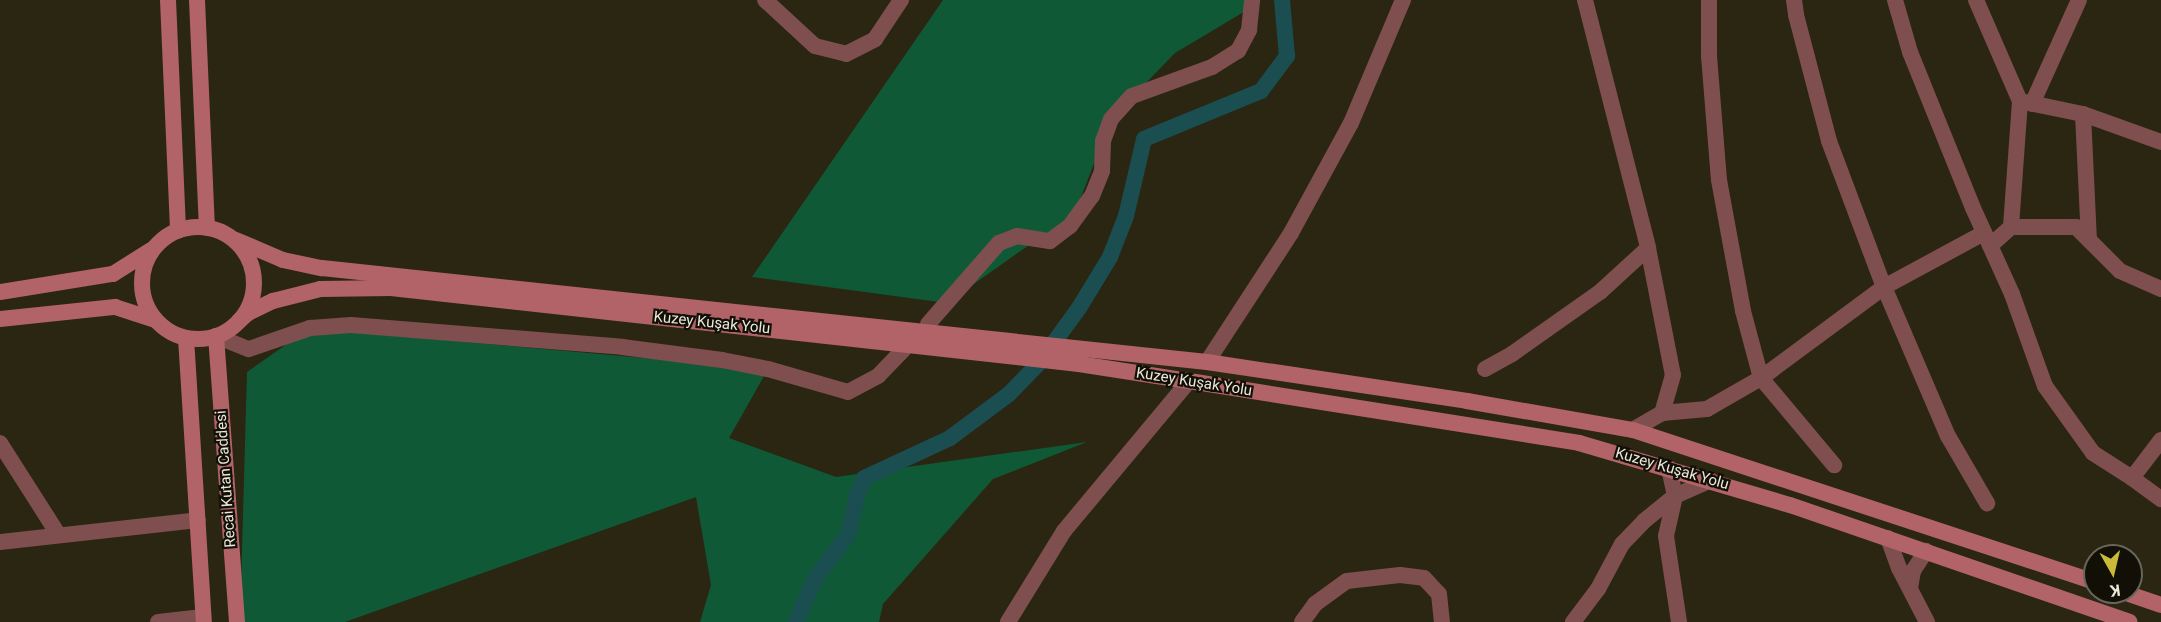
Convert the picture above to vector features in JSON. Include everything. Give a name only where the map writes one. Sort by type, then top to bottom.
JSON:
[{"type":"main road","points":[[168,0],[178,231]]},
{"type":"main road","points":[[197,0],[207,228]]},
{"type":"main road","points":[[0,292],[113,274],[152,250],[165,237],[178,231],[207,228],[220,231],[236,240],[247,254],[254,271],[254,289],[249,306],[239,321],[216,336],[206,339],[186,338],[170,332],[155,320],[115,307],[0,319]]},
{"type":"main road","name":"Kuzey Kuşak Yolu","points":[[236,240],[283,260],[322,268],[1207,362],[1467,401],[1633,430],[2083,578]]},
{"type":"main road","points":[[152,250],[144,267],[141,285],[146,304],[155,320]]},
{"type":"main road","name":"Kuzey Kuşak Yolu","points":[[239,321],[273,301],[320,289],[391,288],[1079,364],[1579,443],[1711,480],[1888,538],[2128,622]]},
{"type":"main road","name":"Recai Kutan Caddesi","points":[[216,336],[237,622]]},
{"type":"main road","name":"Recai Kutan Caddesi","points":[[186,338],[203,620]]},
{"type":"main road","points":[[2143,599],[2161,605]]},
{"type":"street","points":[[765,0],[815,46],[846,54],[874,39],[901,0]]},
{"type":"street","points":[[928,324],[999,243],[1017,236],[1050,241],[1070,226],[1092,196],[1102,171],[1103,141],[1111,119],[1132,96],[1212,67],[1238,51],[1249,30],[1252,0]]},
{"type":"street","points":[[1207,362],[1291,233],[1346,133],[1403,0]]},
{"type":"street","points":[[1585,0],[1648,248],[1673,375],[1662,413]]},
{"type":"street","points":[[1709,0],[1708,56],[1719,180],[1743,311],[1761,378],[1834,465]]},
{"type":"street","points":[[1794,0],[1829,141],[1884,287],[1948,436],[1987,502]]},
{"type":"street","points":[[1895,0],[1910,52],[2012,294],[2045,386],[2093,453],[2161,499]]},
{"type":"street","points":[[1976,0],[2026,102]]},
{"type":"street","points":[[2011,227],[2026,102],[2079,0]]},
{"type":"street","points":[[2026,102],[2083,114],[2161,142]]},
{"type":"street","points":[[2083,114],[2090,240]]},
{"type":"street","points":[[1633,430],[1662,413],[1707,409],[1761,378],[1884,287],[2011,227],[2076,227],[2120,271],[2161,290]]},
{"type":"street","points":[[1485,369],[1512,354],[1600,292],[1648,248]]},
{"type":"street","points":[[216,336],[249,350],[310,328],[351,325],[622,347],[768,369],[848,392],[878,376],[904,349]]},
{"type":"street","points":[[1008,622],[1064,531],[1189,381]]},
{"type":"street","points":[[2132,478],[2161,440]]},
{"type":"street","points":[[0,443],[58,534]]},
{"type":"street","points":[[1669,468],[1675,496],[1666,536],[1678,622]]},
{"type":"street","points":[[1573,622],[1598,589],[1622,544],[1644,521],[1675,496],[1711,480]]},
{"type":"street","points":[[0,542],[198,520]]},
{"type":"street","points":[[1888,538],[1927,622]]},
{"type":"street","points":[[1910,588],[1914,571],[1926,551]]},
{"type":"street","points":[[1302,622],[1316,604],[1347,581],[1400,574],[1424,578],[1439,594],[1442,622]]},
{"type":"street","points":[[158,622],[203,620]]},
{"type":"green space","points":[[943,0],[1248,0],[1252,7],[1175,53],[1111,119],[1070,226],[1036,240],[947,303],[752,277]]},
{"type":"green space","points":[[310,328],[768,369],[729,438],[836,477],[1087,442],[993,479],[883,604],[879,622],[700,622],[711,585],[696,497],[345,622],[240,622],[247,372]]},
{"type":"waterway","points":[[796,622],[815,579],[849,533],[856,499],[864,478],[950,438],[1009,394],[1039,363],[1079,308],[1110,257],[1126,216],[1144,139],[1261,91],[1287,56],[1282,0]]}]
